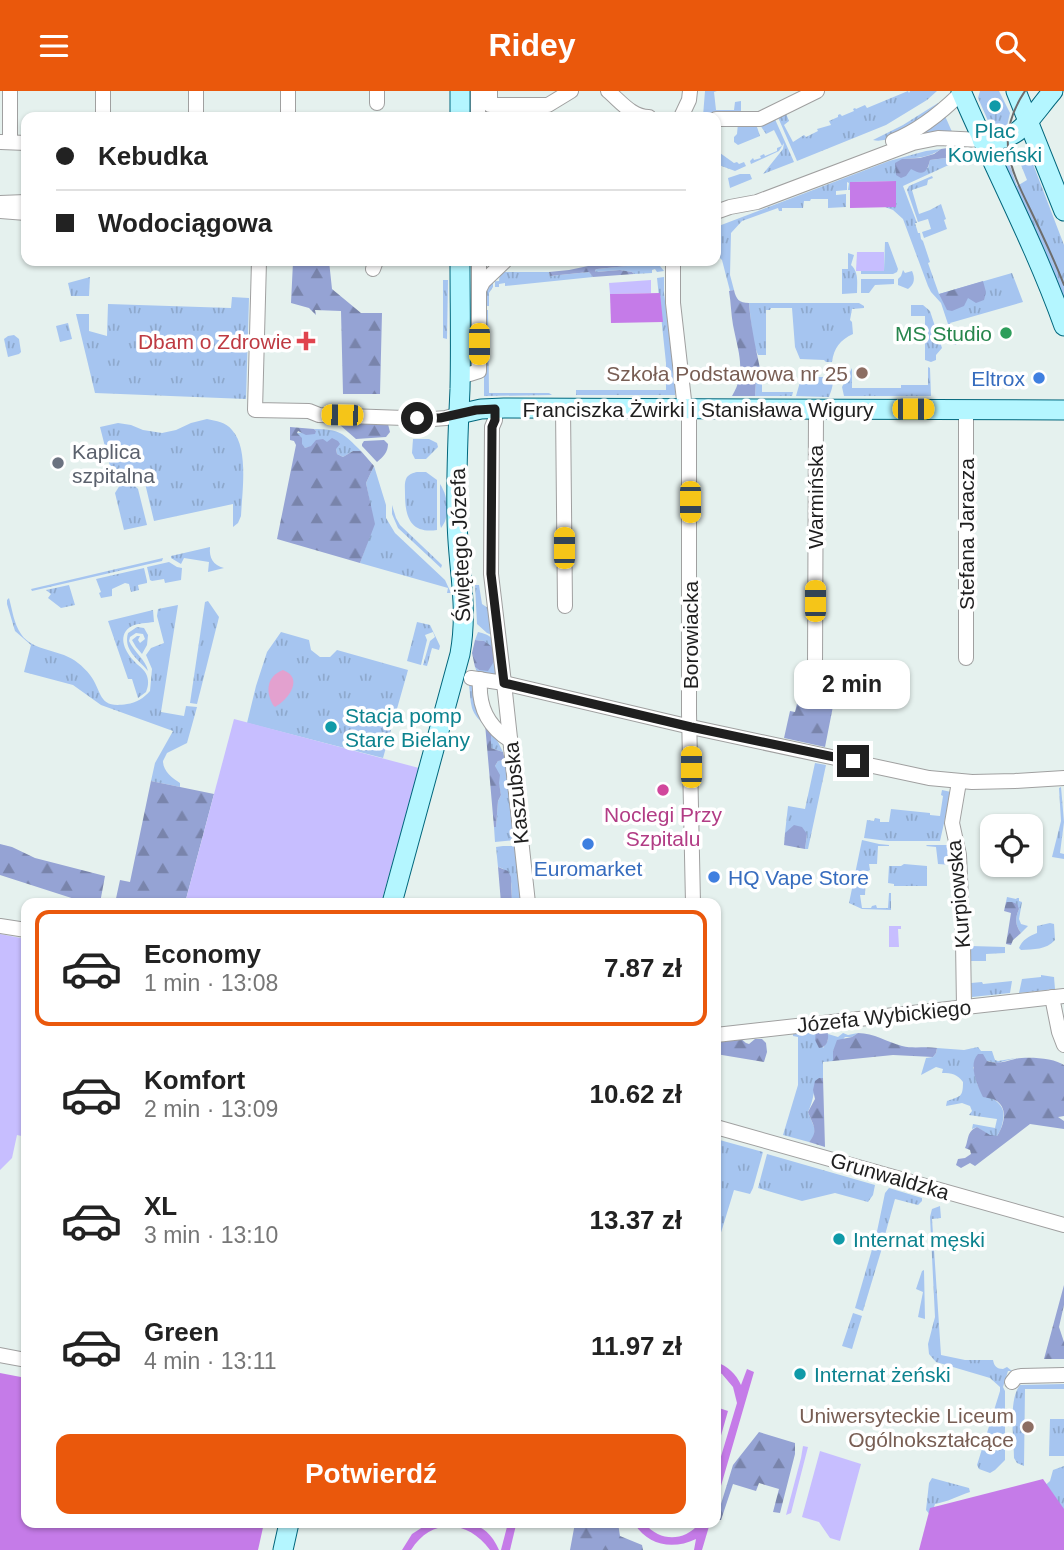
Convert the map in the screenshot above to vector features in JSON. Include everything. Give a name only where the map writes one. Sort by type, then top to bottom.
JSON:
[{"type":"street","points":[[5,142],[10,91]]},
{"type":"street","points":[[103,91],[103,112]]},
{"type":"street","points":[[196,91],[196,112]]},
{"type":"street","points":[[288,91],[288,112]]},
{"type":"street","points":[[460,91],[460,112]]},
{"type":"street","points":[[478,91],[478,112]]},
{"type":"street","points":[[490,91],[490,104],[548,105],[564,93]]},
{"type":"street","points":[[608,91],[632,112]]},
{"type":"street","points":[[684,112],[691,91]]},
{"type":"street","points":[[721,119],[760,119],[817,91]]},
{"type":"street","points":[[723,210],[748,197],[913,132],[937,116],[962,91],[1048,282],[1064,326]]},
{"type":"street","points":[[1016,91],[1064,211]]},
{"type":"street","points":[[723,210],[757,202],[913,143],[938,138],[998,141],[1008,138],[1017,134],[1052,91]]},
{"type":"street","points":[[0,203],[21,202]]},
{"type":"street","points":[[0,211],[21,213]]},
{"type":"street","points":[[259,266],[255,409],[309,411],[319,415],[433,418],[458,414]]},
{"type":"street","name":"Świętego Józefa","points":[[393,898],[460,654],[465,625],[457,518],[460,266]]},
{"type":"street","points":[[460,377],[479,371],[479,266]]},
{"type":"street","points":[[479,290],[483,282],[500,266]]},
{"type":"street","name":"Borowiacka","points":[[673,266],[673,303],[687,409],[693,898]]},
{"type":"street","points":[[563,408],[565,606]]},
{"type":"street","name":"Franciszka Żwirki i Stanisława Wigury","points":[[458,414],[476,410],[563,408],[1064,409]]},
{"type":"street","name":"Kaszubska","points":[[495,409],[492,427],[491,574],[527,898]]},
{"type":"street","name":"Warmińska","points":[[815,669],[816,409]]},
{"type":"street","name":"Stefana Jaracza","points":[[966,409],[966,658]]},
{"type":"street","points":[[511,741],[497,730],[484,712],[475,678],[905,773],[960,782],[1015,782],[1064,778]]},
{"type":"street","name":"Kurpiowska","points":[[960,782],[952,823],[959,855],[964,1007]]},
{"type":"street","points":[[0,926],[21,929]]},
{"type":"street","name":"Józefa Wybickiego","points":[[721,1034],[1058,997],[1059,1032],[1064,1045]]},
{"type":"street","name":"Grunwaldzka","points":[[721,1128],[1064,1225]]},
{"type":"street","points":[[0,1355],[21,1359]]},
{"type":"street","points":[[1012,1382],[1021,1375],[1064,1375]]},
{"type":"street","points":[[283,1550],[288,1528]]},
{"type":"green space","points":[[705,91],[717,91],[714,92],[716,110],[734,110],[735,102],[741,101],[741,113],[737,117],[721,117],[721,112],[703,112]]},
{"type":"green space","points":[[908,91],[937,91],[886,125],[797,161],[777,115],[785,111],[789,121],[784,125],[793,142],[831,125],[829,121],[840,114],[842,116],[865,105],[867,108]]},
{"type":"green space","points":[[980,91],[999,91],[1010,113],[1006,130],[999,131],[989,123],[978,98]]},
{"type":"green space","points":[[938,103],[941,108],[908,130],[889,139],[873,140],[903,125]]},
{"type":"green space","points":[[945,116],[953,134],[917,135]]},
{"type":"green space","points":[[774,117],[794,162],[763,174],[783,149],[784,143],[779,151],[751,164],[750,161],[777,151],[777,148],[782,146],[774,130],[766,134],[760,125]]},
{"type":"green space","points":[[738,123],[756,124],[760,136],[738,145],[734,142],[734,137]]},
{"type":"green space","points":[[954,147],[964,152],[959,151],[946,158],[930,160],[924,172],[911,169],[901,178],[896,175],[895,163],[902,159],[920,158]]},
{"type":"green space","points":[[941,149],[927,156],[902,159],[910,169],[928,168],[930,160],[946,158],[953,163],[903,186],[939,294],[1012,273],[1023,302],[950,323],[957,344],[955,345],[941,303],[928,286],[903,219],[885,207],[896,207],[896,181],[850,182],[850,190],[847,182],[847,190],[836,191],[836,195],[846,194],[846,207],[828,208],[828,199],[811,199],[804,201],[803,208],[782,208],[782,211],[779,211],[778,208],[742,221],[731,233],[730,275],[734,290],[730,291],[721,259],[721,225],[889,161]]},
{"type":"green space","points":[[1028,151],[1064,245],[1064,304],[1000,163],[1008,160],[1017,186],[1027,180],[1019,154]]},
{"type":"green space","points":[[721,154],[734,163],[744,162],[746,166],[735,171],[721,166]]},
{"type":"green space","points":[[750,174],[752,179],[730,188],[728,178]]},
{"type":"green space","points":[[932,176],[927,185],[912,190],[919,214],[941,204],[947,229],[924,238],[922,232],[931,229],[928,219],[918,222],[907,190],[909,186]]},
{"type":"green space","points":[[885,242],[888,242],[897,272],[861,274],[861,271],[884,271]]},
{"type":"green space","points":[[848,253],[854,255],[851,265],[856,274],[857,293],[842,294],[842,269],[848,269]]},
{"type":"green space","points":[[293,266],[330,266],[332,289],[361,313],[382,313],[380,394],[343,394],[341,311],[315,310],[316,315],[309,308],[291,303]]},
{"type":"green space","points":[[588,266],[627,266],[595,270],[620,270],[634,274],[593,277],[589,272],[550,276],[549,272]]},
{"type":"green space","points":[[660,266],[664,271],[657,272],[655,269],[652,273],[634,274],[620,270],[596,272],[597,269]]},
{"type":"green space","points":[[903,270],[905,273],[912,271],[913,274],[913,283],[908,289],[898,285]]},
{"type":"green space","points":[[500,272],[549,272],[550,276],[589,272],[593,277],[505,286],[505,283],[499,284],[499,287],[495,287],[493,282],[489,293],[489,306],[486,306],[486,310],[489,393],[552,395],[484,396],[484,282],[499,281]]},
{"type":"green space","points":[[90,277],[89,296],[71,296],[68,283]]},
{"type":"green space","points":[[664,277],[675,395],[576,395],[576,390],[666,390],[666,363],[657,278]]},
{"type":"green space","points":[[861,279],[894,279],[894,284],[875,285],[869,293],[861,293]]},
{"type":"green space","points":[[443,280],[448,280],[447,339],[443,338]]},
{"type":"green space","points":[[983,281],[986,292],[984,300],[976,303],[968,298],[964,306],[952,311],[947,310],[939,294]]},
{"type":"green space","points":[[734,290],[738,300],[749,303],[762,378],[756,380],[755,396],[732,396],[737,387],[740,370],[729,291]]},
{"type":"green space","points":[[232,297],[249,298],[246,399],[95,393],[76,314],[89,314],[89,331],[107,336],[108,304],[231,308]]},
{"type":"green space","points":[[749,303],[859,303],[864,308],[852,309],[850,320],[853,334],[838,345],[832,362],[826,362],[800,359],[795,347],[792,308],[766,310],[766,355],[758,355],[753,342]]},
{"type":"green space","points":[[911,305],[923,305],[930,311],[942,348],[936,355],[936,360],[925,360],[925,316],[911,316]]},
{"type":"green space","points":[[68,323],[72,339],[60,342],[56,326]]},
{"type":"green space","points":[[14,335],[19,339],[21,352],[8,357],[4,339]]},
{"type":"green space","points":[[928,367],[931,396],[844,396],[842,387],[852,368],[852,388],[901,388],[901,385],[928,385]]},
{"type":"green space","points":[[815,377],[832,380],[829,397],[796,396],[800,382],[814,381]]},
{"type":"green space","points":[[762,378],[762,392],[793,392],[792,396],[755,396],[756,380]]},
{"type":"green space","points":[[207,419],[230,427],[241,448],[243,483],[241,516],[238,523],[233,527],[233,504],[154,521],[144,479],[135,473],[113,478],[100,427],[118,423],[162,433]]},
{"type":"green space","points":[[329,420],[388,424],[390,432],[386,437],[356,439],[340,425],[328,424]]},
{"type":"green space","points":[[290,427],[316,431],[315,434],[306,435],[298,431],[305,448],[316,440],[323,439],[327,442],[332,438],[340,444],[336,449],[337,454],[343,457],[353,451],[361,451],[374,466],[366,483],[375,524],[360,563],[277,539],[296,445],[290,440]]},
{"type":"green space","points":[[314,429],[340,433],[361,451],[353,451],[343,457],[326,443],[305,448],[296,433],[316,431]]},
{"type":"green space","points":[[413,439],[429,439],[437,443],[438,447],[426,459],[415,459],[412,453]]},
{"type":"green space","points":[[384,440],[388,444],[387,449],[377,462],[362,444],[364,441]]},
{"type":"green space","points":[[374,466],[386,505],[386,518],[395,533],[445,580],[451,593],[447,593],[448,588],[360,563],[374,524],[366,483]]},
{"type":"green space","points":[[417,472],[426,472],[437,480],[437,530],[421,529],[411,522],[408,516],[405,481]]},
{"type":"green space","points":[[129,484],[138,489],[147,525],[124,530],[115,493],[120,485]]},
{"type":"green space","points":[[440,484],[447,506],[446,518],[441,528],[440,524]]},
{"type":"green space","points":[[392,505],[400,525],[442,565],[441,568],[398,528],[392,514]]},
{"type":"green space","points":[[210,547],[212,560],[224,568],[208,572],[209,562],[184,558],[181,564],[171,558],[171,556]]},
{"type":"green space","points":[[163,558],[162,561],[32,591],[31,589]]},
{"type":"green space","points":[[169,562],[182,568],[181,580],[165,583],[164,579],[150,580],[147,567]]},
{"type":"green space","points":[[144,568],[147,583],[138,585],[139,590],[131,592],[129,584],[125,583],[112,589],[112,596],[101,598],[96,579]]},
{"type":"green space","points":[[69,585],[75,605],[61,608],[48,598],[51,594],[46,590]]},
{"type":"green space","points":[[475,585],[479,585],[482,604],[491,610],[492,635],[477,624]]},
{"type":"green space","points":[[9,598],[17,626],[26,640],[78,663],[90,675],[102,698],[117,705],[137,701],[150,691],[152,669],[146,655],[151,648],[164,643],[157,616],[158,609],[178,605],[161,712],[184,716],[186,706],[197,707],[187,743],[167,753],[163,761],[166,771],[180,783],[180,787],[151,781],[155,763],[173,731],[101,705],[73,685],[24,672],[31,645],[15,631],[7,604]]},
{"type":"green space","points":[[208,601],[219,617],[197,704],[190,703],[205,602]]},
{"type":"green space","points":[[153,610],[154,622],[132,626],[127,629],[123,638],[127,652],[148,678],[146,692],[138,698],[132,679],[128,679],[108,621]]},
{"type":"green space","points":[[417,622],[430,625],[440,646],[439,650],[432,648],[427,666],[423,665],[430,641],[435,637],[433,632],[425,635],[427,640],[421,665],[407,661]]},
{"type":"green space","points":[[137,627],[144,628],[148,635],[142,654],[132,640],[140,636],[140,643],[145,639],[143,634],[136,633],[129,641],[148,671],[129,649],[128,633]]},
{"type":"green space","points":[[281,632],[309,640],[311,650],[320,657],[330,657],[337,650],[408,670],[383,758],[247,723],[267,652]]},
{"type":"green space","points":[[478,632],[490,637],[495,644],[496,676],[477,672],[475,667],[479,670],[484,641],[475,640]]},
{"type":"green space","points":[[475,640],[484,641],[495,649],[495,660],[488,671],[475,667],[472,653]]},
{"type":"green space","points":[[875,668],[870,691],[865,693],[859,706],[852,709],[845,707],[842,703],[843,690],[839,688],[836,691],[825,747],[784,738],[790,711],[795,712],[805,670],[816,673]]},
{"type":"green space","points":[[471,681],[503,752],[491,748],[490,734],[472,708],[469,685],[464,683]]},
{"type":"green space","points":[[485,724],[491,727],[491,748],[503,752],[505,760],[498,761],[495,766],[500,775],[501,795],[496,827],[494,827]]},
{"type":"green space","points":[[505,760],[516,840],[495,842],[494,827],[501,795],[495,766],[498,761]]},
{"type":"green space","points":[[815,763],[826,765],[808,849],[805,849],[807,834],[785,833],[788,806],[805,809]]},
{"type":"green space","points":[[151,781],[214,794],[186,898],[116,898],[120,880],[130,882]]},
{"type":"green space","points":[[1061,787],[1064,822],[1060,853],[1064,854],[1064,859],[1052,857],[1061,821]]},
{"type":"green space","points":[[942,790],[951,792],[940,841],[864,838],[867,820],[874,821],[875,818],[880,819],[880,822],[889,822],[891,809],[940,816]]},
{"type":"green space","points":[[794,825],[802,827],[807,834],[805,849],[784,845],[785,833]]},
{"type":"green space","points":[[862,840],[889,846],[878,846],[877,864],[869,864],[865,895],[860,895],[862,908],[876,905],[877,908],[888,908],[891,893],[891,910],[862,909],[849,903]]},
{"type":"green space","points":[[0,844],[35,858],[105,876],[101,898],[71,898],[0,875]]},
{"type":"green space","points":[[927,845],[949,845],[952,865],[938,864],[936,847]]},
{"type":"green space","points":[[496,847],[516,848],[523,898],[512,898],[510,876],[498,867]]},
{"type":"green space","points":[[889,866],[927,866],[927,886],[894,886],[888,883]]},
{"type":"green space","points":[[498,867],[508,871],[511,877],[512,898],[501,898]]},
{"type":"green space","points":[[1007,897],[1019,898],[1022,902],[1019,919],[1021,924],[1028,926],[1021,933],[1016,921],[1019,909],[1006,902]]},
{"type":"green space","points":[[1006,902],[1017,904],[1019,909],[1016,921],[1021,933],[1011,945],[1006,944],[1011,913],[1004,911]]},
{"type":"green space","points":[[1054,924],[1055,940],[1035,949],[1019,948],[1026,939],[1037,933],[1037,926]]},
{"type":"green space","points":[[969,945],[1005,947],[1005,953],[986,954],[986,961],[970,961]]},
{"type":"green space","points":[[1041,975],[1054,977],[1055,989],[1019,993],[1022,979]]},
{"type":"green space","points":[[1012,981],[1010,993],[972,997],[971,983]]},
{"type":"green space","points":[[821,1028],[823,1048],[828,1034],[838,1037],[843,1033],[858,1033],[845,1037],[833,1051],[833,1061],[823,1062],[823,1078],[819,1078],[817,1082],[808,1112],[815,1129],[809,1142],[783,1135],[798,1085],[798,1037],[793,1034],[809,1033]]},
{"type":"green space","points":[[821,1028],[827,1031],[828,1039],[824,1046],[819,1048],[815,1040],[816,1031]]},
{"type":"green space","points":[[858,1033],[870,1034],[906,1047],[937,1048],[936,1053],[933,1057],[893,1055],[833,1061],[837,1040]]},
{"type":"green space","points":[[740,1038],[749,1044],[755,1039],[762,1039],[766,1043],[767,1052],[764,1062],[721,1055],[721,1040]]},
{"type":"green space","points":[[978,1047],[981,1051],[992,1051],[998,1061],[1016,1058],[997,1063],[987,1061],[973,1067],[980,1089],[997,1101],[1004,1114],[997,1136],[990,1136],[977,1127],[972,1129],[973,1124],[995,1128],[997,1119],[969,1115],[972,1111],[970,1106],[962,1103],[946,1106],[947,1101],[961,1094],[963,1082],[959,1077],[942,1073],[943,1069],[936,1067],[921,1075],[926,1058],[933,1057],[937,1048],[964,1050]]},
{"type":"green space","points":[[978,1054],[983,1054],[987,1061],[994,1062],[1033,1058],[1064,1065],[1064,1116],[1058,1117],[1064,1121],[1064,1129],[1030,1124],[975,1166],[970,1163],[961,1168],[956,1165],[958,1159],[971,1154],[970,1150],[965,1148],[971,1131],[977,1127],[997,1136],[1003,1122],[1002,1107],[993,1099],[983,1097],[978,1087],[974,1063]]},
{"type":"green space","points":[[823,1078],[825,1147],[809,1142],[814,1131],[808,1112],[815,1099],[815,1081]]},
{"type":"green space","points":[[721,1140],[763,1152],[750,1194],[734,1190],[721,1233]]},
{"type":"green space","points":[[767,1154],[875,1185],[873,1195],[868,1202],[835,1193],[802,1201],[758,1188]]},
{"type":"green space","points":[[889,1188],[922,1198],[922,1201],[918,1205],[895,1199],[883,1242],[875,1241],[885,1193]]},
{"type":"green space","points":[[940,1206],[941,1218],[932,1219],[941,1355],[965,1360],[993,1360],[997,1368],[1007,1367],[1012,1371],[1008,1371],[1003,1387],[1005,1460],[990,1473],[979,1469],[977,1465],[1000,1387],[990,1378],[936,1362],[929,1354],[928,1344],[935,1317],[930,1217],[932,1209]]},
{"type":"green space","points":[[873,1246],[882,1248],[863,1311],[855,1308]]},
{"type":"green space","points":[[924,1270],[925,1319],[918,1317],[923,1292],[916,1289]]},
{"type":"green space","points":[[1064,1285],[1064,1305],[1059,1327],[1064,1342],[1064,1359],[1044,1359]]},
{"type":"green space","points":[[853,1313],[862,1316],[852,1349],[842,1346]]},
{"type":"green space","points":[[1064,1384],[1064,1389],[1025,1389],[1024,1466],[1017,1463],[1014,1458],[1013,1410],[1020,1385]]},
{"type":"green space","points":[[1050,1419],[1064,1419],[1064,1456],[1049,1456]]},
{"type":"green space","points":[[759,1432],[795,1443],[795,1454],[780,1513],[773,1512],[779,1489],[759,1483],[756,1491],[733,1484],[721,1520],[721,1504],[733,1465]]},
{"type":"green space","points":[[1064,1466],[1064,1537],[1041,1489],[1050,1481],[1053,1470]]},
{"type":"green space","points":[[932,1478],[969,1488],[970,1492],[935,1504],[931,1516],[926,1510]]},
{"type":"green space","points":[[574,1528],[619,1528],[620,1536],[642,1545],[643,1550],[570,1550]]},
{"type":"shaded area","points":[[896,181],[896,207],[850,208],[850,182]]},
{"type":"shaded area","points":[[857,252],[884,252],[884,271],[856,271]]},
{"type":"shaded area","points":[[651,280],[651,293],[610,294],[609,283]]},
{"type":"shaded area","points":[[660,293],[663,322],[611,323],[610,294]]},
{"type":"shaded area","points":[[283,670],[293,678],[292,689],[275,707],[268,689],[274,676]]},
{"type":"shaded area","points":[[234,719],[419,768],[382,898],[186,898]]},
{"type":"shaded area","points":[[889,926],[901,926],[901,929],[898,929],[899,947],[889,947]]},
{"type":"shaded area","points":[[0,934],[21,938],[21,1136],[17,1135],[12,1158],[0,1170]]},
{"type":"shaded area","points":[[721,1364],[737,1377],[741,1385],[747,1369],[754,1372],[721,1486],[721,1456],[737,1403],[733,1387],[722,1374]]},
{"type":"shaded area","points":[[0,1373],[21,1377],[21,1528],[263,1528],[258,1550],[0,1550]]},
{"type":"shaded area","points":[[721,1409],[728,1411],[721,1436]]},
{"type":"shaded area","points":[[803,1446],[808,1447],[791,1513],[786,1515],[801,1458]]},
{"type":"shaded area","points":[[820,1451],[861,1464],[840,1541],[830,1538],[819,1522],[802,1517]]},
{"type":"shaded area","points":[[1043,1479],[1064,1509],[1064,1550],[919,1550],[930,1508]]},
{"type":"shaded area","points":[[421,1528],[439,1528],[420,1539],[411,1550],[402,1550],[412,1534]]},
{"type":"shaded area","points":[[461,1528],[480,1528],[486,1531],[499,1550],[490,1550]]},
{"type":"shaded area","points":[[507,1528],[515,1528],[510,1550],[501,1550]]},
{"type":"shaded area","points":[[638,1528],[649,1528],[657,1534],[672,1537],[687,1534],[695,1528],[709,1528],[702,1550],[694,1550],[696,1539],[679,1544],[662,1544],[646,1537]]},
{"type":"tram line","points":[[1025,91],[1010,122],[1008,151],[1016,179],[1064,285]]},
{"type":"place","name":"Plac Kowieński","points":[[995,106]]},
{"type":"place","name":"MS Studio","points":[[1006,333]]},
{"type":"place","name":"Dbam o Zdrowie","points":[[306,341]]},
{"type":"place","name":"Szkoła Podstawowa nr 25","points":[[862,373]]},
{"type":"place","name":"Eltrox","points":[[1039,378]]},
{"type":"place","name":"Kaplica szpitalna","points":[[58,463]]},
{"type":"place","name":"Stacja pomp Stare Bielany","points":[[331,727]]},
{"type":"place","name":"Noclegi Przy Szpitalu","points":[[663,790]]},
{"type":"place","name":"Euromarket","points":[[588,844]]},
{"type":"place","name":"HQ Vape Store","points":[[714,877]]},
{"type":"place","name":"Internat męski","points":[[839,1239]]},
{"type":"place","name":"Internat żeński","points":[[800,1374]]},
{"type":"place","name":"Uniwersyteckie Liceum Ogólnokształcące","points":[[1028,1427]]},
{"type":"route","points":[[417,418],[440,418],[495,409],[492,427],[491,574],[504,683],[691,727],[853,761]]}]
